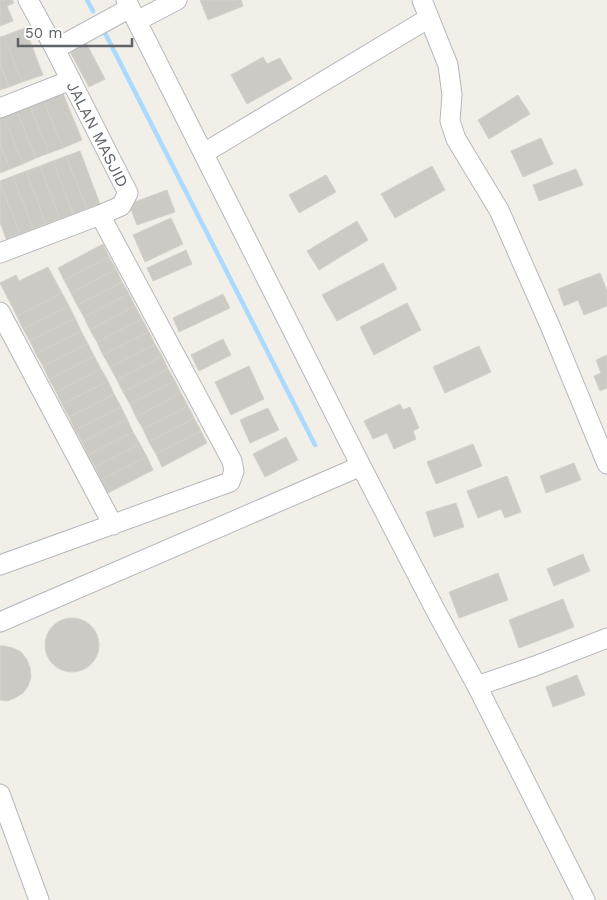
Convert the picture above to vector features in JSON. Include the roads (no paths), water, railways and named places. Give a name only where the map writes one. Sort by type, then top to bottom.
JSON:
[{"type":"street","name":"JALAN MASJID","points":[[0,253],[121,206],[128,193],[28,0]]},
{"type":"street","points":[[55,49],[131,10],[177,0]]},
{"type":"street","points":[[422,0],[448,65],[452,96],[450,121],[456,139],[499,210],[551,328],[607,464]]},
{"type":"street","points":[[131,10],[361,466],[477,686],[585,900]]},
{"type":"street","points":[[204,153],[429,18]]},
{"type":"street","points":[[0,108],[71,80]]},
{"type":"street","points":[[1,563],[113,525],[230,482],[234,471],[232,460],[100,215]]},
{"type":"street","points":[[0,312],[113,525]]},
{"type":"street","points":[[0,622],[361,466]]},
{"type":"street","points":[[477,686],[607,638]]},
{"type":"street","points":[[0,794],[39,900]]},
{"type":"waterway","points":[[87,0],[93,11]]},
{"type":"waterway","points":[[105,33],[315,445]]}]
